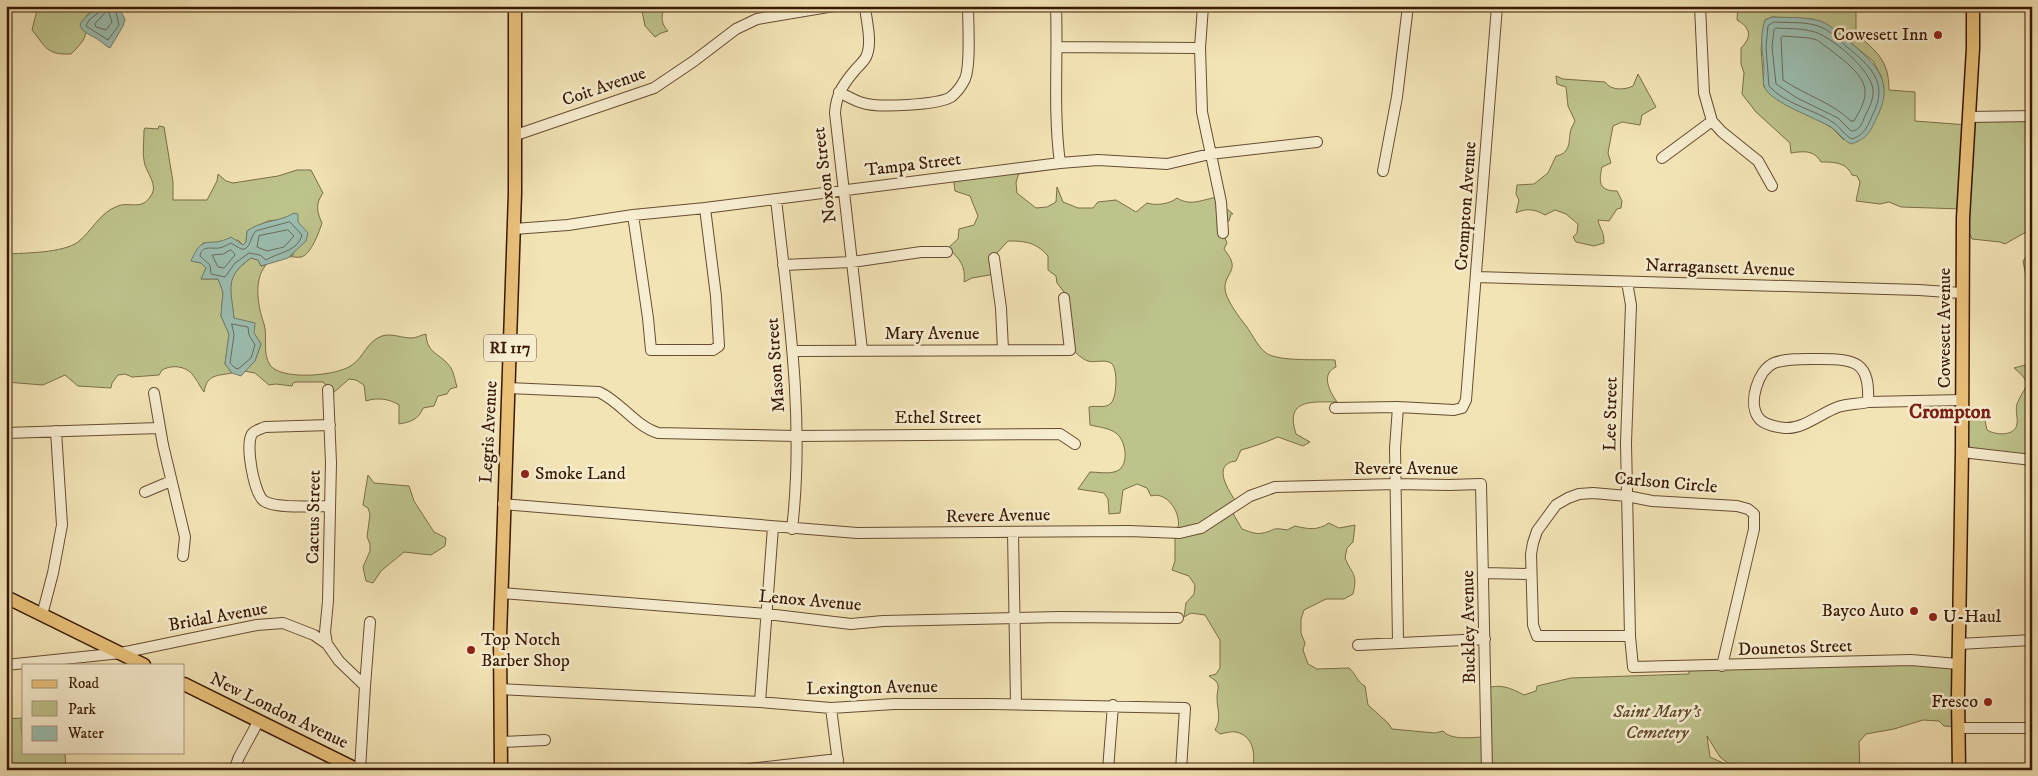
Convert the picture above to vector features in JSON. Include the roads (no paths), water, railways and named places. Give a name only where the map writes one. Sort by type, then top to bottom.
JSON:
[{"type":"main road","name":"Legris Avenue","points":[[501,770],[500,689],[503,504],[516,134],[515,6]]},
{"type":"main road","name":"Cowesett Avenue","points":[[1959,770],[1958,664],[1962,452],[1963,218],[1973,48],[1973,6]]},
{"type":"main road","points":[[6,596],[142,664]]},
{"type":"main road","name":"New London Avenue","points":[[185,685],[359,770]]},
{"type":"street","name":"Coit Avenue","points":[[516,134],[654,88],[736,29],[757,19],[806,8],[834,6]]},
{"type":"street","name":"Noxon Street","points":[[862,350],[835,113],[839,92],[868,52],[869,43],[865,6]]},
{"type":"street","points":[[839,92],[864,104],[890,106],[940,101],[950,97],[960,88],[967,73],[968,6]]},
{"type":"street","points":[[1056,6],[1055,131],[1060,163]]},
{"type":"street","points":[[1203,6],[1200,48],[1202,112],[1221,202],[1223,233]]},
{"type":"street","points":[[1383,171],[1397,98],[1408,6]]},
{"type":"street","name":"Crompton Avenue","points":[[1398,407],[1454,410],[1462,408],[1466,400],[1497,6]]},
{"type":"street","points":[[1700,6],[1704,93],[1712,121],[1722,132],[1758,161],[1772,186]]},
{"type":"street","points":[[1057,47],[1200,48]]},
{"type":"street","points":[[1969,117],[2032,116]]},
{"type":"street","points":[[1662,158],[1712,121]]},
{"type":"street","name":"Tampa Street","points":[[514,229],[568,225],[633,215],[705,208],[1060,163],[1098,160],[1167,164],[1210,154],[1317,142]]},
{"type":"street","name":"Mason Street","points":[[776,199],[793,351],[797,487],[792,529]]},
{"type":"street","points":[[633,215],[647,308],[651,350],[713,350],[719,346],[716,296],[705,208]]},
{"type":"street","points":[[784,265],[852,262],[921,252],[947,252]]},
{"type":"street","points":[[994,258],[1002,308],[1003,350]]},
{"type":"street","name":"Narragansett Avenue","points":[[1477,278],[1962,292]]},
{"type":"street","name":"Lee Street","points":[[1627,282],[1631,305],[1626,443],[1630,636],[1633,667]]},
{"type":"street","name":"Mary Avenue","points":[[793,351],[1070,350],[1064,298]]},
{"type":"street","points":[[1868,402],[1869,385],[1861,366],[1852,361],[1842,359],[1820,359],[1786,360],[1764,370],[1758,378],[1755,405],[1757,416],[1764,423],[1775,427],[1788,428],[1799,426],[1840,406],[1868,402],[1962,400]]},
{"type":"street","name":"Ethel Street","points":[[508,388],[599,392],[608,396],[649,430],[658,434],[796,436],[1060,434],[1076,444]]},
{"type":"street","name":"Cactus Street","points":[[327,644],[325,632],[328,601],[330,425],[328,390]]},
{"type":"street","points":[[154,393],[159,428],[185,537],[183,556]]},
{"type":"street","points":[[1335,408],[1398,407],[1395,448],[1398,642]]},
{"type":"street","points":[[329,506],[266,503],[260,498],[252,474],[250,443],[252,434],[265,427],[330,425]]},
{"type":"street","points":[[6,433],[159,428]]},
{"type":"street","points":[[42,615],[53,573],[62,525],[56,431]]},
{"type":"street","points":[[1962,452],[2032,460]]},
{"type":"street","points":[[145,492],[171,481]]},
{"type":"street","name":"Revere Avenue","points":[[503,504],[792,529],[901,534],[1192,532],[1226,513],[1250,496],[1275,488],[1396,484],[1449,486],[1481,484]]},
{"type":"street","name":"Buckley Avenue","points":[[1481,484],[1487,770]]},
{"type":"street","name":"Carlson Circle","points":[[1630,636],[1536,634],[1533,625],[1534,597],[1531,554],[1537,531],[1556,505],[1579,494],[1627,496],[1652,500],[1737,506],[1748,509],[1754,514],[1751,548],[1722,666]]},
{"type":"street","points":[[760,702],[773,527]]},
{"type":"street","points":[[1012,532],[1016,704]]},
{"type":"street","points":[[1484,573],[1531,574]]},
{"type":"street","name":"Lenox Avenue","points":[[501,592],[767,614],[852,624],[917,620],[1060,617],[1178,618]]},
{"type":"street","points":[[359,770],[370,622]]},
{"type":"street","name":"Bridal Avenue","points":[[25,664],[121,654],[270,623],[283,623],[314,635],[327,644],[340,661],[365,686]]},
{"type":"street","points":[[1358,645],[1485,639]]},
{"type":"street","points":[[1959,644],[2032,640]]},
{"type":"street","name":"Dounetos Street","points":[[1633,667],[1911,660],[1958,664]]},
{"type":"street","name":"Bridal Avenue","points":[[6,666],[22,664]]},
{"type":"street","name":"Lexington Avenue","points":[[500,689],[760,702],[831,708],[894,704],[1113,705],[1185,708],[1181,770]]},
{"type":"street","points":[[1108,770],[1113,705]]},
{"type":"street","points":[[740,770],[839,765],[831,708]]},
{"type":"street","points":[[234,770],[258,722]]},
{"type":"street","points":[[1958,728],[2032,728]]},
{"type":"street","points":[[501,742],[545,740]]},
{"type":"water","points":[[95,6],[124,6],[121,12],[125,19],[123,26],[110,48],[87,33],[80,26]]},
{"type":"water","points":[[1772,17],[1806,18],[1825,23],[1850,42],[1874,65],[1883,82],[1883,103],[1871,130],[1862,139],[1851,144],[1831,127],[1785,105],[1769,94],[1763,81],[1762,32],[1765,20]]},
{"type":"water","points":[[294,213],[298,214],[298,222],[308,233],[306,241],[288,258],[261,266],[258,260],[251,258],[242,265],[233,277],[231,291],[234,318],[255,323],[254,333],[261,344],[255,361],[241,376],[232,373],[225,364],[229,334],[221,316],[223,292],[218,279],[201,279],[206,268],[201,263],[191,261],[195,252],[203,244],[231,237],[243,245],[246,242],[247,231],[253,227]]},
{"type":"place","name":"Cowesett Inn","points":[[1938,35]]},
{"type":"place","name":"Smoke Land","points":[[525,474]]},
{"type":"place","name":"Bayco Auto","points":[[1914,611]]},
{"type":"place","name":"U-Haul","points":[[1933,617]]},
{"type":"place","name":"Top Notch Barber Shop","points":[[471,650]]},
{"type":"place","name":"Fresco","points":[[1988,702]]},
{"type":"district","name":"Crompton","points":[[1950,412]]},
{"type":"park label","name":"Saint Mary's Cemetery","points":[[1657,722]]}]
